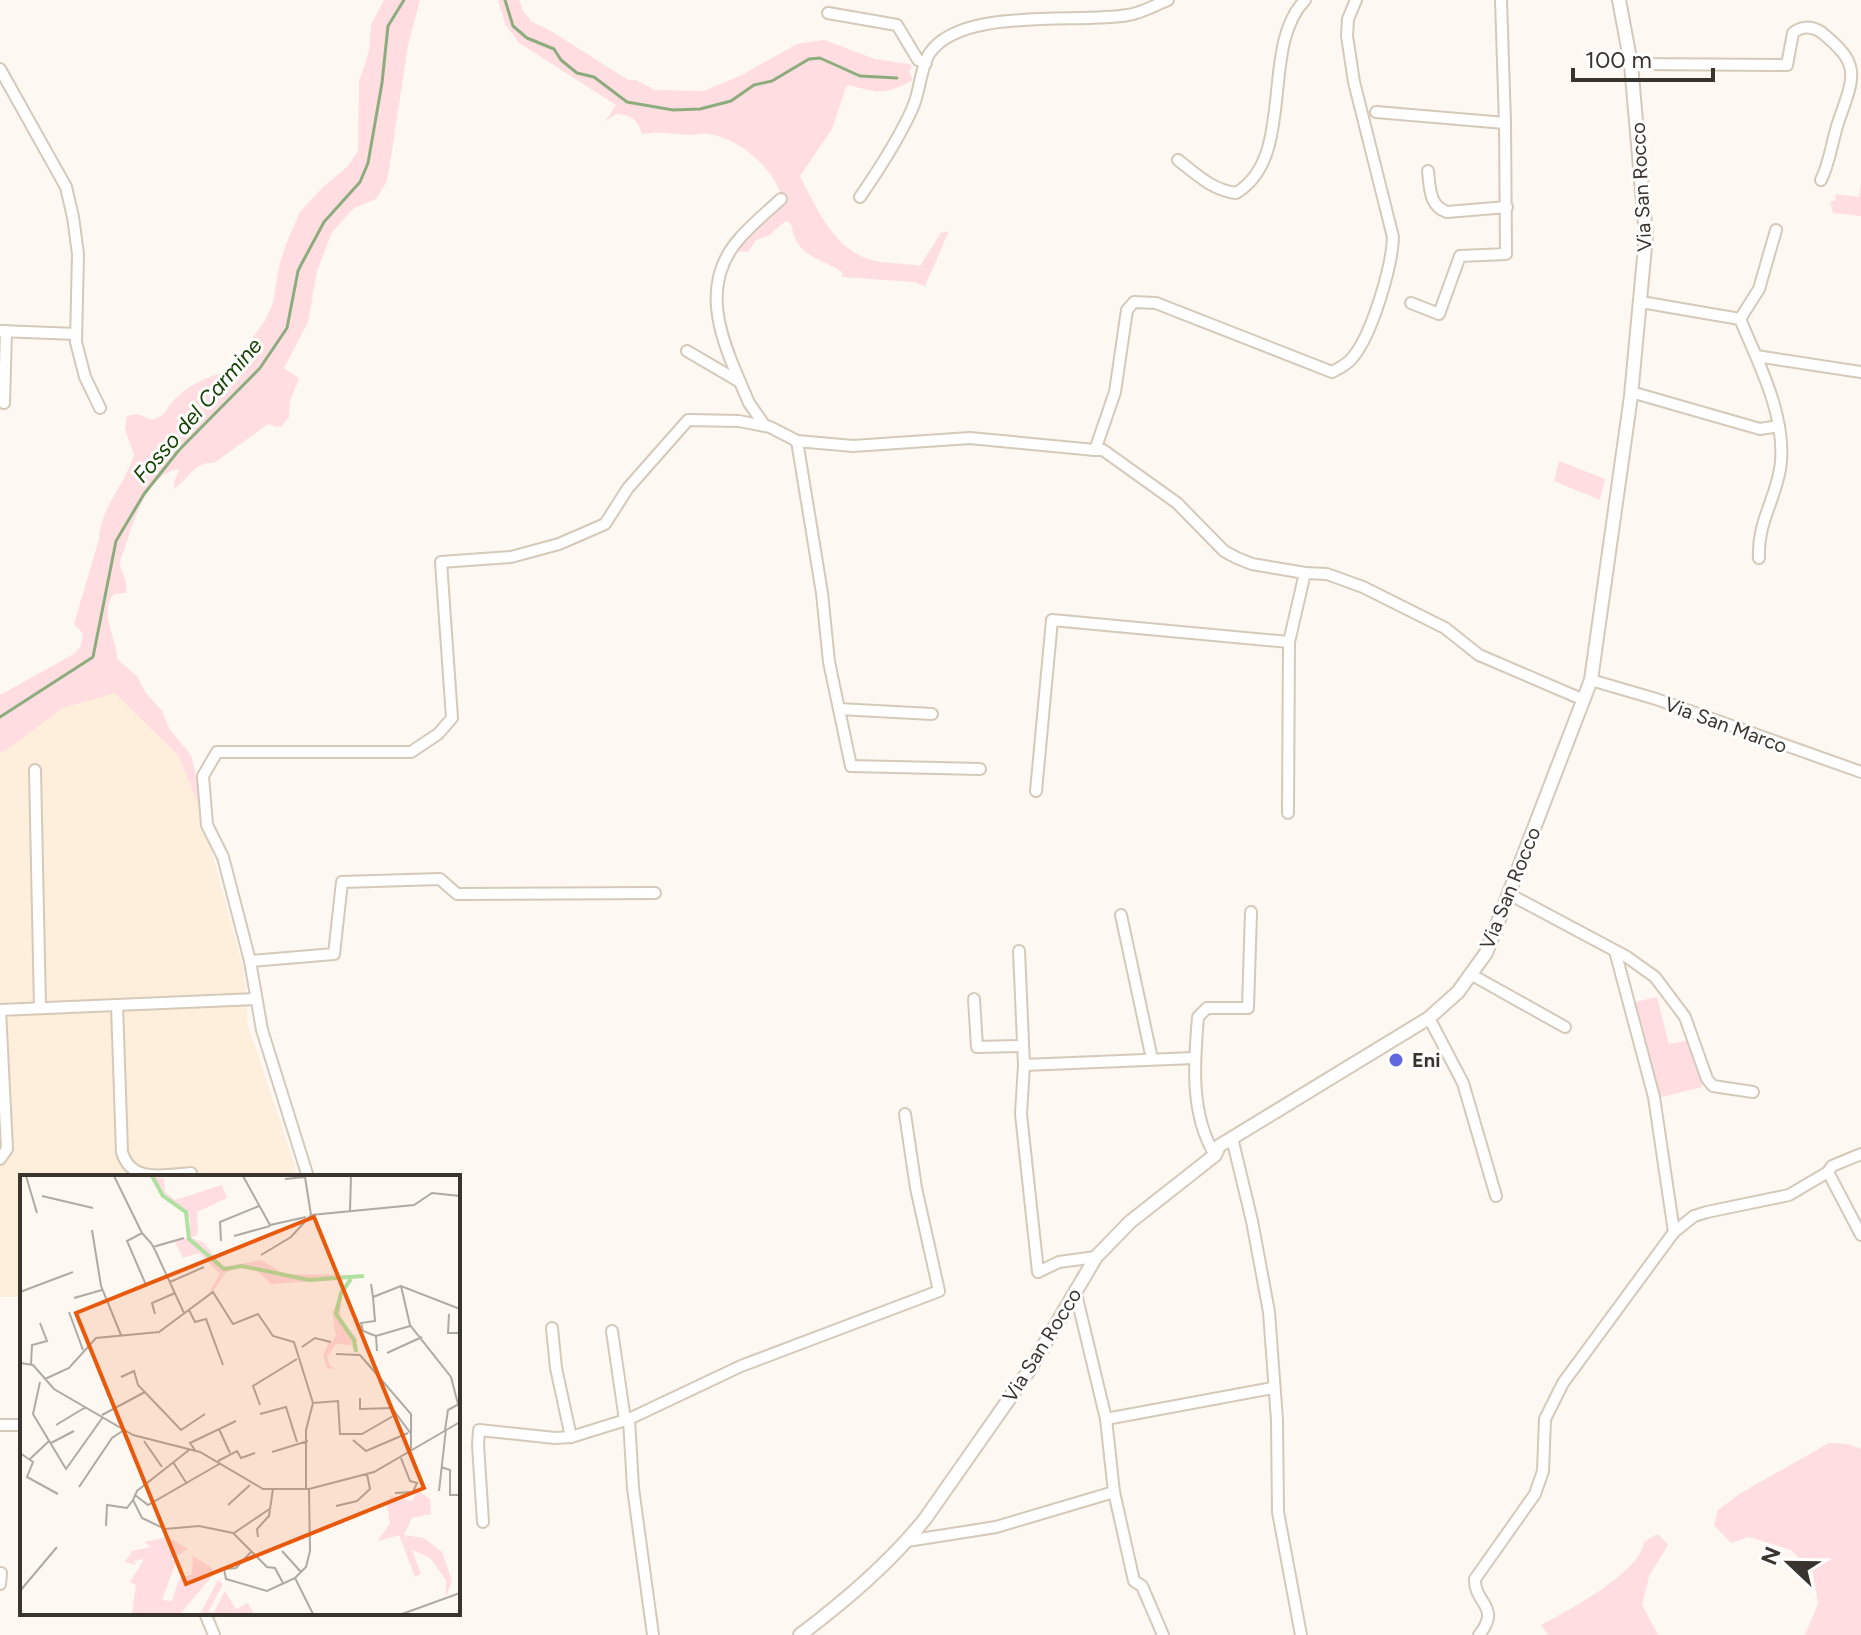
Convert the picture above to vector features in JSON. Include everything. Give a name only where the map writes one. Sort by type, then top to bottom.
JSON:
[{"type":"street","points":[[860,197],[904,127],[915,103],[930,53],[951,35],[973,26],[1058,17],[1128,15],[1168,0]]},
{"type":"street","points":[[1178,160],[1221,190],[1236,193],[1246,187],[1263,165],[1275,114],[1286,31],[1305,0]]},
{"type":"street","points":[[1095,450],[1115,392],[1127,310],[1134,302],[1156,303],[1332,372],[1353,358],[1392,261],[1393,237],[1354,82],[1347,36],[1348,19],[1356,0]]},
{"type":"street","points":[[1411,303],[1439,314],[1460,256],[1506,254],[1501,0]]},
{"type":"street","name":"Via San Rocco","points":[[803,1634],[857,1589],[907,1541],[1028,1372],[1096,1257],[1130,1222],[1215,1155],[1219,1146],[1429,1018],[1452,998],[1486,953],[1591,680],[1631,392],[1646,236],[1631,64],[1619,0]]},
{"type":"street","points":[[828,13],[897,25],[918,60],[926,63]]},
{"type":"street","points":[[1631,64],[1787,65],[1793,33],[1802,27],[1816,29],[1837,43],[1850,57],[1856,71],[1821,180]]},
{"type":"street","points":[[0,69],[66,187],[78,254],[76,334],[85,377],[100,408]]},
{"type":"street","points":[[1376,112],[1505,123]]},
{"type":"street","points":[[1428,171],[1435,206],[1442,211],[1507,207]]},
{"type":"street","points":[[765,426],[749,403],[724,346],[717,317],[716,285],[720,269],[740,237],[781,199]]},
{"type":"street","points":[[1740,319],[1759,289],[1776,230]]},
{"type":"street","points":[[1641,302],[1740,319]]},
{"type":"street","points":[[1740,319],[1779,426],[1781,462],[1758,537],[1759,558]]},
{"type":"street","points":[[4,403],[3,331],[76,334]]},
{"type":"street","points":[[687,351],[740,382]]},
{"type":"street","points":[[1756,356],[1861,372]]},
{"type":"street","points":[[1631,392],[1760,429],[1779,426]]},
{"type":"street","points":[[307,1175],[262,1030],[250,961],[223,857],[207,825],[203,776],[217,752],[411,752],[438,734],[452,718],[441,562],[511,557],[559,544],[605,524],[628,488],[688,420],[739,421],[765,426],[797,441],[853,446],[970,438],[1103,450],[1177,503],[1224,551],[1237,558],[1252,564],[1327,574],[1363,587],[1434,622],[1479,655],[1584,700]]},
{"type":"street","points":[[797,441],[822,593],[829,662],[851,766],[980,769]]},
{"type":"street","points":[[1288,813],[1289,642],[1305,573]]},
{"type":"street","points":[[1036,791],[1052,620],[1289,642]]},
{"type":"street","name":"Via San Marco","points":[[1591,680],[1656,699],[1861,772]]},
{"type":"street","points":[[839,709],[932,714]]},
{"type":"street","points":[[35,770],[40,1008]]},
{"type":"street","points":[[250,961],[334,954],[342,882],[440,879],[457,894],[655,893]]},
{"type":"street","points":[[1509,894],[1615,951],[1655,977],[1685,1017],[1707,1079],[1713,1086],[1753,1092]]},
{"type":"street","points":[[1215,1155],[1202,1131],[1194,1058],[1198,1017],[1200,1012],[1216,1007],[1248,1008],[1251,912]]},
{"type":"street","points":[[1121,915],[1152,1059]]},
{"type":"street","points":[[1019,951],[1024,1065],[1021,1114],[1038,1272],[1059,1262],[1096,1257]]},
{"type":"street","points":[[1615,951],[1654,1097],[1674,1232]]},
{"type":"street","points":[[1472,975],[1565,1027]]},
{"type":"street","points":[[0,1159],[7,1149],[0,1010],[256,999]]},
{"type":"street","points":[[974,999],[977,1047],[1022,1046]]},
{"type":"street","points":[[117,1005],[122,1152],[130,1169],[148,1175]]},
{"type":"street","points":[[1429,1018],[1463,1083],[1496,1196]]},
{"type":"street","points":[[1024,1065],[1194,1058]]},
{"type":"street","points":[[483,1522],[479,1430],[571,1437],[627,1420],[741,1366],[939,1291],[916,1188],[905,1114]]},
{"type":"street","points":[[1232,1138],[1266,1298],[1277,1420],[1278,1512],[1301,1635]]},
{"type":"street","points":[[1479,1635],[1487,1626],[1490,1615],[1475,1587],[1475,1579],[1535,1494],[1543,1471],[1545,1419],[1563,1383],[1674,1232],[1694,1216],[1789,1195],[1828,1172],[1832,1166],[1861,1154]]},
{"type":"street","points":[[1828,1172],[1861,1235]]},
{"type":"street","points":[[164,1175],[191,1173]]},
{"type":"street","points":[[1075,1290],[1106,1419],[1114,1492],[1134,1581],[1142,1586],[1163,1635]]},
{"type":"street","points":[[552,1328],[556,1368],[571,1437]]},
{"type":"street","points":[[612,1331],[627,1420],[653,1635]]},
{"type":"street","points":[[1106,1419],[1273,1388]]},
{"type":"street","points":[[907,1541],[996,1527],[1114,1492]]},
{"type":"street","points":[[206,1615],[214,1635]]},
{"type":"shaded area","points":[[384,0],[420,0],[408,45],[389,170],[386,183],[376,199],[354,208],[332,232],[317,271],[308,322],[284,368],[299,378],[290,401],[289,417],[282,426],[268,424],[214,463],[197,468],[174,489],[179,469],[158,480],[142,501],[120,559],[126,593],[114,594],[108,609],[117,659],[137,676],[145,692],[162,711],[170,730],[191,755],[202,800],[200,808],[178,755],[115,693],[63,708],[0,752],[0,695],[74,654],[81,646],[83,633],[74,624],[104,516],[134,455],[125,429],[127,416],[137,414],[152,420],[157,418],[193,385],[228,372],[266,319],[273,303],[279,266],[300,212],[348,166],[358,151],[359,82],[369,51],[371,25]]},
{"type":"shaded area","points":[[498,0],[519,0],[532,22],[628,80],[636,80],[655,90],[703,91],[740,76],[797,44],[824,40],[875,59],[912,66],[909,72],[913,80],[894,89],[881,92],[849,85],[846,87],[832,129],[800,176],[829,228],[839,240],[862,257],[920,266],[941,233],[949,231],[925,286],[914,282],[842,277],[842,272],[803,250],[791,224],[786,221],[768,236],[756,240],[748,252],[733,251],[782,197],[764,166],[745,149],[722,137],[706,133],[642,134],[633,119],[616,114],[605,122],[616,105],[519,43],[505,24]]},
{"type":"shaded area","points":[[1861,183],[1861,216],[1833,213],[1830,201],[1835,201],[1836,194],[1859,197]]},
{"type":"shaded area","points":[[1559,461],[1605,479],[1600,500],[1554,481]]},
{"type":"shaded area","points":[[115,692],[178,755],[200,808],[244,970],[248,1026],[296,1175],[20,1175],[20,1297],[0,1297],[0,752],[63,708]]},
{"type":"shaded area","points":[[1657,997],[1669,1044],[1690,1040],[1702,1087],[1658,1098],[1635,1002]]},
{"type":"shaded area","points":[[1829,1443],[1848,1444],[1861,1449],[1861,1635],[1805,1635],[1818,1604],[1813,1573],[1791,1550],[1749,1537],[1731,1543],[1714,1525],[1718,1510],[1741,1493]]},
{"type":"shaded area","points":[[1658,1534],[1668,1545],[1649,1576],[1642,1605],[1658,1635],[1548,1635],[1541,1625],[1617,1578],[1640,1554],[1644,1542]]},
{"type":"waterway","name":"Fosso del Carmine","points":[[0,717],[93,657],[116,541],[144,494],[179,450],[260,368],[287,328],[298,271],[324,222],[360,182],[368,163],[388,26],[404,0]]},
{"type":"waterway","points":[[505,0],[513,26],[527,38],[554,49],[561,60],[577,73],[594,77],[627,102],[673,110],[700,109],[731,101],[754,85],[772,81],[809,59],[820,58],[860,76],[897,78]]},
{"type":"place","name":"Eni","points":[[1396,1060]]}]
